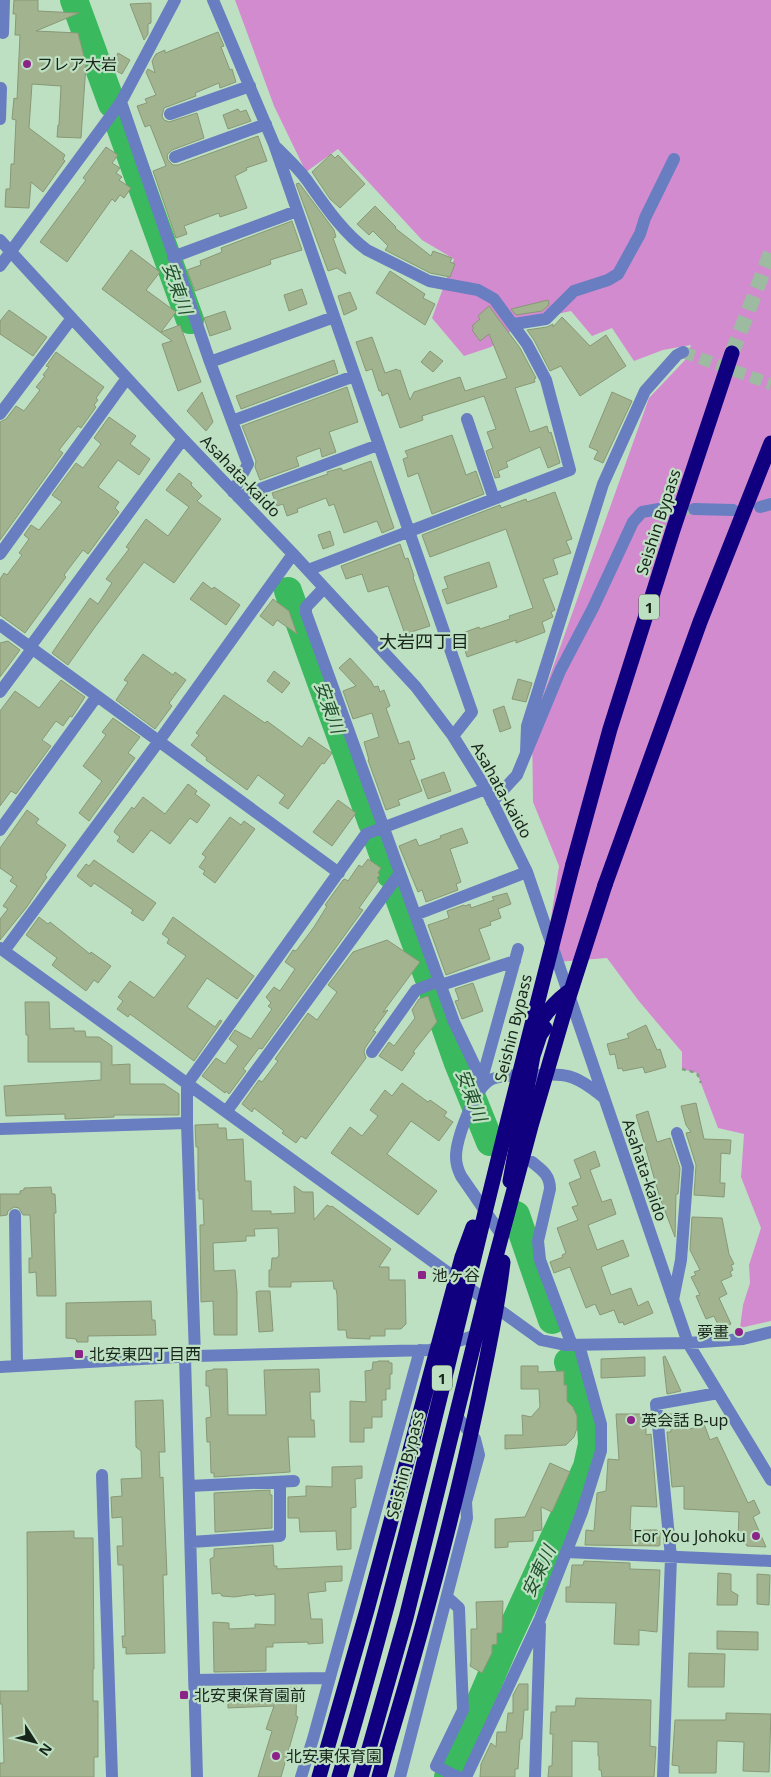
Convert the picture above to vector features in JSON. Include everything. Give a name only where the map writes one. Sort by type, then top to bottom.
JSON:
[{"type":"highway","name":"Seishin Bypass","points":[[337,1777],[383,1623],[418,1489],[573,864],[610,729],[732,353]]},
{"type":"highway","name":"1","points":[[362,1777],[406,1618],[539,1097],[604,885],[700,622],[771,443]]},
{"type":"highway","name":"1","points":[[337,1777],[415,1488],[483,1210],[523,1075],[533,1056],[540,1035],[570,998]]},
{"type":"highway","name":"1","points":[[362,1777],[408,1619],[460,1419],[493,1281],[523,1075]]},
{"type":"highway","name":"1","points":[[319,1777],[367,1610],[462,1257],[494,1177]]},
{"type":"highway","name":"1","points":[[378,1777],[442,1557],[466,1456],[499,1298],[509,1210]]},
{"type":"street","points":[[3,33],[4,0]]},
{"type":"street","points":[[0,266],[121,102],[175,0]]},
{"type":"street","points":[[213,0],[274,144],[472,712],[453,736]]},
{"type":"street","points":[[170,114],[250,86]]},
{"type":"street","points":[[0,119],[1,88]]},
{"type":"street","points":[[121,102],[173,257],[248,464],[236,495]]},
{"type":"street","points":[[175,157],[266,124]]},
{"type":"street","points":[[274,144],[304,177],[358,244],[430,281],[478,290],[494,299],[527,344],[546,380],[570,470],[308,570]]},
{"type":"street","points":[[514,324],[546,319],[574,291],[608,280],[618,274],[640,234],[645,218],[674,159]]},
{"type":"street","points":[[173,257],[297,211]]},
{"type":"street","name":"Asahata-kaido","points":[[0,240],[183,439],[416,687],[453,736],[486,789],[528,872],[688,1343],[771,1480]]},
{"type":"street","points":[[210,362],[334,316]]},
{"type":"street","points":[[0,414],[72,318]]},
{"type":"street","points":[[526,752],[527,726],[603,484],[645,392],[677,355],[683,352]]},
{"type":"street","points":[[232,421],[354,376]]},
{"type":"street","points":[[0,554],[127,378]]},
{"type":"street","points":[[467,419],[494,499]]},
{"type":"street","points":[[0,692],[183,439]]},
{"type":"street","points":[[236,495],[378,445]]},
{"type":"street","points":[[492,802],[517,775],[560,671],[593,608],[633,522],[642,512],[659,508]]},
{"type":"street","points":[[694,510],[733,510]]},
{"type":"street","points":[[293,554],[159,741],[2,950],[541,1340],[554,1344],[575,1345],[688,1343],[744,1339],[771,1332]]},
{"type":"street","points":[[324,588],[306,607],[306,613],[454,1022],[483,1084]]},
{"type":"street","points":[[0,625],[339,873]]},
{"type":"street","points":[[0,830],[97,696]]},
{"type":"street","points":[[197,1777],[189,1486],[190,1357],[187,1084],[366,834],[486,789]]},
{"type":"street","points":[[415,915],[528,872]]},
{"type":"street","points":[[226,1112],[400,873]]},
{"type":"street","points":[[372,1052],[416,990],[516,955],[483,1084],[466,1116],[456,1156],[457,1168],[483,1210],[501,1234]]},
{"type":"street","points":[[483,1084],[500,1076],[552,1074],[573,1077],[587,1083],[603,1097]]},
{"type":"street","points":[[0,1129],[186,1123]]},
{"type":"street","points":[[672,1300],[681,1260],[688,1168],[677,1133]]},
{"type":"street","points":[[466,1777],[540,1619],[582,1512],[601,1451],[602,1424],[575,1345],[540,1260],[538,1240],[550,1182],[547,1175],[532,1162]]},
{"type":"street","points":[[15,1215],[17,1366]]},
{"type":"street","points":[[0,1367],[190,1357],[430,1350],[480,1334]]},
{"type":"street","points":[[301,1777],[420,1350]]},
{"type":"street","points":[[663,1777],[670,1557],[656,1404],[718,1392]]},
{"type":"street","points":[[400,1777],[467,1518],[466,1502],[479,1454],[475,1439],[460,1419]]},
{"type":"street","points":[[102,1475],[112,1777]]},
{"type":"street","points":[[189,1486],[294,1481]]},
{"type":"street","points":[[191,1542],[280,1536],[280,1482]]},
{"type":"street","points":[[566,1552],[771,1561]]},
{"type":"street","points":[[447,1597],[459,1608],[463,1710],[436,1766],[458,1777]]},
{"type":"street","points":[[535,1777],[540,1619]]},
{"type":"street","points":[[194,1680],[330,1678]]},
{"type":"path","points":[[682,1069],[697,1073],[701,1083]]},
{"type":"shaded area","points":[[235,0],[771,0],[771,1321],[740,1328],[743,1305],[750,1283],[749,1265],[761,1228],[741,1177],[744,1134],[718,1128],[697,1073],[682,1069],[682,1052],[638,1000],[607,958],[544,963],[559,866],[533,802],[532,726],[649,398],[685,360],[691,345],[663,350],[634,361],[612,328],[592,336],[571,311],[524,321],[491,347],[464,356],[432,318],[454,259],[422,240],[338,149],[306,172],[274,106]]},
{"type":"building","points":[[14,0],[38,0],[38,11],[79,13],[36,31],[78,33],[86,64],[81,138],[57,137],[61,86],[32,84],[29,128],[65,155],[63,159],[65,161],[43,192],[31,182],[29,208],[5,207],[6,189],[10,189],[11,164],[14,164],[16,120],[12,119],[14,98],[17,99],[20,35],[15,35],[16,14],[13,14]]},
{"type":"building","points":[[151,3],[151,23],[148,24],[148,34],[144,40],[130,4]]},
{"type":"building","points":[[218,32],[224,46],[221,47],[236,82],[220,88],[219,83],[195,93],[196,96],[164,108],[162,116],[164,120],[169,122],[197,113],[204,138],[172,150],[167,155],[168,160],[173,165],[178,165],[258,136],[267,161],[246,168],[247,170],[235,176],[247,208],[220,217],[219,213],[184,226],[187,234],[176,238],[153,171],[166,166],[150,125],[145,127],[137,106],[147,103],[145,99],[156,95],[146,72],[148,69],[155,73],[152,61],[156,54],[165,50],[165,53]]},
{"type":"building","points":[[118,53],[130,60],[122,74],[111,68]]},
{"type":"building","points":[[238,109],[240,112],[246,110],[251,121],[228,129],[223,115]]},
{"type":"building","points":[[106,147],[118,155],[112,163],[120,168],[116,173],[122,177],[119,180],[131,188],[124,198],[120,195],[115,202],[112,199],[67,262],[40,242],[86,180],[83,178]]},
{"type":"building","points":[[331,154],[335,158],[338,155],[365,184],[340,208],[330,199],[312,172]]},
{"type":"building","points":[[299,183],[334,230],[336,237],[333,238],[346,274],[337,268],[328,271],[296,184]]},
{"type":"building","points":[[375,206],[395,228],[431,256],[433,251],[452,258],[450,262],[455,264],[450,277],[430,273],[385,250],[388,246],[373,231],[369,235],[357,224]]},
{"type":"building","points":[[292,221],[302,250],[270,260],[271,264],[195,291],[187,270],[201,265],[200,261],[222,252],[221,248]]},
{"type":"building","points":[[131,250],[160,272],[146,290],[176,312],[161,332],[180,325],[201,382],[178,391],[162,344],[172,341],[102,289]]},
{"type":"building","points":[[390,271],[425,294],[423,298],[435,304],[425,325],[376,293]]},
{"type":"building","points":[[302,289],[307,304],[289,311],[284,295]]},
{"type":"building","points":[[350,292],[357,309],[344,315],[338,296]]},
{"type":"building","points":[[548,300],[549,305],[542,311],[516,315],[511,309]]},
{"type":"building","points":[[489,306],[520,348],[536,378],[534,379],[535,382],[515,388],[530,432],[547,426],[549,433],[551,432],[560,463],[548,468],[540,447],[506,462],[508,467],[498,471],[500,477],[495,478],[486,451],[493,448],[487,432],[496,429],[484,396],[422,416],[423,420],[400,428],[388,393],[382,396],[372,369],[366,371],[356,342],[372,337],[385,373],[397,369],[398,371],[400,370],[410,400],[414,392],[460,377],[465,391],[507,378],[489,334],[480,341],[472,330],[474,328],[472,326],[480,319],[478,316]]},
{"type":"building","points":[[9,310],[47,337],[33,356],[0,334],[0,321]]},
{"type":"building","points":[[225,311],[231,329],[210,336],[204,318]]},
{"type":"building","points":[[562,317],[590,346],[606,335],[626,366],[580,396],[561,366],[550,371],[527,330],[547,327],[553,324],[553,327]]},
{"type":"building","points":[[430,351],[443,361],[433,372],[421,362]]},
{"type":"building","points":[[56,352],[104,387],[96,398],[98,400],[94,405],[96,407],[81,428],[78,426],[59,450],[63,453],[0,540],[0,422],[6,419],[16,406],[24,411],[40,390],[36,387],[45,376],[43,375],[49,367],[46,366]]},
{"type":"building","points":[[334,360],[338,373],[241,409],[236,396]]},
{"type":"building","points":[[347,387],[358,422],[329,432],[336,452],[322,457],[320,448],[296,457],[299,466],[260,480],[255,467],[256,461],[242,426]]},
{"type":"building","points":[[202,392],[213,422],[206,431],[187,411]]},
{"type":"building","points":[[612,392],[632,401],[603,463],[594,459],[598,451],[589,447]]},
{"type":"building","points":[[109,417],[136,436],[130,444],[150,459],[139,475],[118,460],[98,487],[119,502],[115,508],[119,512],[88,554],[83,550],[64,575],[66,577],[25,633],[0,615],[0,579],[4,573],[7,575],[22,555],[19,553],[29,539],[24,535],[31,525],[39,530],[62,502],[52,495],[76,463],[83,468],[101,444],[94,438]]},
{"type":"building","points":[[452,435],[466,475],[476,471],[484,494],[432,514],[418,473],[408,477],[403,459],[408,457],[405,451]]},
{"type":"building","points":[[371,461],[394,528],[382,533],[377,521],[344,533],[334,504],[329,506],[326,498],[297,509],[298,512],[287,516],[283,504],[277,506],[272,493],[328,474],[327,472],[341,468],[343,471]]},
{"type":"building","points":[[179,473],[192,483],[191,485],[202,496],[197,501],[221,519],[174,583],[144,562],[68,665],[52,653],[90,598],[98,604],[112,583],[106,579],[129,549],[126,547],[146,519],[168,536],[189,507],[166,490]]},
{"type":"building","points":[[555,492],[572,539],[566,541],[571,553],[553,559],[558,574],[543,579],[555,610],[551,612],[553,617],[542,622],[545,632],[516,643],[516,640],[467,657],[460,634],[510,619],[509,616],[533,608],[506,529],[430,557],[422,535],[500,505],[501,508],[526,499],[527,502]]},
{"type":"building","points":[[330,531],[334,545],[323,549],[318,535]]},
{"type":"building","points":[[400,544],[405,559],[408,558],[430,626],[405,634],[388,586],[368,592],[362,574],[346,579],[341,566]]},
{"type":"building","points":[[489,562],[497,587],[447,604],[442,590],[448,588],[444,577]]},
{"type":"building","points":[[203,582],[212,589],[214,587],[240,605],[226,625],[190,599]]},
{"type":"building","points":[[273,599],[289,611],[297,634],[277,620],[273,626],[260,616]]},
{"type":"building","points":[[8,641],[20,650],[0,677],[0,643]]},
{"type":"building","points":[[143,654],[173,675],[175,672],[186,680],[169,703],[172,706],[155,729],[116,700],[128,682],[124,680]]},
{"type":"building","points":[[350,658],[371,681],[374,687],[378,686],[380,692],[384,690],[390,706],[386,708],[399,744],[409,741],[415,759],[410,760],[422,791],[398,800],[400,805],[386,810],[368,760],[364,742],[379,737],[372,713],[353,719],[343,691],[356,686],[339,668]]},
{"type":"building","points":[[274,671],[290,683],[282,693],[267,681]]},
{"type":"building","points":[[518,679],[532,683],[526,702],[512,699]]},
{"type":"building","points":[[61,680],[85,697],[72,717],[70,716],[63,726],[56,721],[42,740],[51,746],[16,794],[11,791],[0,806],[0,711],[15,691],[39,708]]},
{"type":"building","points":[[224,695],[265,723],[267,721],[302,747],[309,737],[332,753],[324,764],[322,763],[288,809],[279,803],[285,795],[258,775],[247,790],[206,760],[207,758],[191,745],[199,735],[196,733]]},
{"type":"building","points":[[504,706],[511,728],[500,732],[493,710]]},
{"type":"building","points":[[113,718],[140,737],[128,753],[135,758],[89,821],[79,813],[102,781],[83,766],[106,735],[102,732]]},
{"type":"building","points":[[444,772],[451,791],[428,799],[421,780]]},
{"type":"building","points":[[188,784],[197,791],[195,794],[210,805],[197,823],[190,818],[170,844],[151,830],[133,853],[117,841],[120,837],[114,832],[116,828],[132,807],[134,809],[143,797],[165,814]]},
{"type":"building","points":[[338,800],[356,813],[332,846],[313,832]]},
{"type":"building","points":[[27,810],[39,819],[36,823],[66,845],[45,875],[47,877],[26,908],[0,940],[0,919],[8,909],[3,906],[17,886],[10,881],[13,877],[0,868],[0,848]]},
{"type":"building","points":[[230,817],[241,825],[244,821],[255,829],[215,883],[203,874],[205,871],[199,867],[206,857],[202,854]]},
{"type":"building","points":[[462,828],[468,843],[450,849],[461,882],[456,884],[458,890],[426,902],[422,890],[418,892],[399,846],[416,839],[419,846]]},
{"type":"building","points":[[368,859],[381,868],[378,873],[380,875],[377,878],[379,880],[359,908],[363,910],[262,1049],[259,1048],[243,1069],[246,1071],[229,1094],[226,1091],[225,1093],[202,1076],[216,1058],[225,1064],[238,1046],[229,1039],[235,1030],[251,1039],[272,1009],[268,1006],[271,1003],[266,997],[274,987],[280,991],[295,969],[285,962],[314,927],[327,906],[325,905],[343,880],[348,881],[359,865],[362,867]]},
{"type":"building","points":[[94,860],[156,903],[143,921],[131,913],[133,910],[94,883],[91,887],[77,876],[86,864],[89,866]]},
{"type":"building","points":[[507,893],[511,904],[498,909],[501,918],[490,922],[491,925],[479,929],[490,959],[446,975],[428,925],[449,918],[447,911],[470,904],[471,908],[494,900],[492,897]]},
{"type":"building","points":[[39,917],[48,924],[50,922],[90,954],[91,952],[111,966],[98,983],[94,980],[86,991],[52,965],[57,958],[26,935]]},
{"type":"building","points":[[173,917],[254,976],[237,999],[207,978],[187,1007],[215,1027],[220,1020],[222,1021],[194,1061],[130,1014],[128,1017],[117,1009],[123,1001],[118,997],[130,981],[154,998],[186,956],[167,943],[169,939],[162,934]]},
{"type":"building","points":[[387,940],[420,962],[383,1012],[388,1010],[373,1031],[376,1032],[365,1048],[366,1058],[306,1139],[301,1136],[296,1143],[282,1133],[284,1131],[254,1108],[252,1112],[242,1104],[259,1080],[262,1082],[278,1061],[275,1059],[308,1013],[317,1020],[337,992],[328,985],[353,952]]},
{"type":"building","points":[[473,983],[483,1011],[462,1019],[455,1001],[459,1000],[455,989]]},
{"type":"building","points":[[428,996],[437,1022],[413,1052],[415,1053],[402,1071],[379,1056],[389,1042],[394,1046],[415,1018],[412,1010],[419,999]]},
{"type":"building","points":[[25,1002],[49,1002],[50,1029],[74,1028],[74,1031],[85,1031],[86,1037],[99,1037],[112,1046],[112,1065],[130,1064],[130,1084],[164,1084],[179,1094],[179,1115],[114,1115],[114,1117],[65,1119],[65,1114],[6,1116],[4,1086],[101,1080],[101,1062],[28,1062]]},
{"type":"building","points":[[646,1025],[657,1050],[660,1049],[666,1067],[645,1073],[643,1067],[623,1071],[622,1068],[618,1069],[615,1054],[610,1055],[607,1044],[629,1038],[627,1034]]},
{"type":"building","points":[[402,1083],[428,1102],[430,1100],[447,1112],[444,1116],[453,1122],[439,1141],[411,1121],[387,1154],[437,1191],[418,1215],[331,1153],[350,1127],[362,1136],[378,1116],[370,1110],[385,1090],[392,1096]]},
{"type":"building","points":[[696,1103],[704,1139],[731,1140],[730,1154],[721,1153],[720,1183],[725,1183],[724,1197],[694,1195],[696,1165],[686,1133],[691,1132],[686,1125],[681,1106]]},
{"type":"building","points":[[648,1111],[657,1142],[670,1138],[680,1168],[678,1194],[676,1194],[675,1237],[660,1198],[636,1115]]},
{"type":"building","points":[[218,1124],[218,1128],[226,1128],[227,1140],[243,1139],[245,1181],[251,1181],[252,1211],[271,1211],[271,1214],[295,1213],[294,1186],[303,1192],[313,1192],[314,1220],[327,1205],[332,1206],[391,1249],[379,1267],[389,1267],[389,1280],[405,1280],[406,1324],[401,1329],[385,1329],[385,1336],[370,1336],[370,1339],[347,1338],[346,1330],[338,1330],[337,1295],[333,1281],[291,1282],[291,1287],[269,1287],[269,1270],[271,1270],[272,1258],[277,1258],[279,1255],[278,1228],[254,1229],[255,1236],[246,1236],[246,1241],[213,1243],[214,1271],[235,1270],[237,1292],[237,1335],[214,1335],[213,1301],[201,1302],[200,1225],[204,1225],[203,1199],[199,1199],[198,1191],[198,1147],[196,1147],[195,1125]]},
{"type":"building","points":[[595,1151],[600,1166],[590,1170],[602,1202],[611,1199],[616,1214],[588,1225],[597,1250],[623,1240],[629,1256],[601,1267],[611,1295],[631,1288],[638,1306],[648,1301],[653,1313],[624,1325],[623,1322],[619,1323],[614,1310],[600,1315],[595,1304],[586,1308],[570,1267],[554,1273],[550,1262],[563,1257],[562,1255],[566,1253],[557,1228],[578,1220],[572,1207],[578,1205],[569,1183],[581,1178],[574,1160]]},
{"type":"building","points":[[51,1187],[52,1194],[55,1194],[56,1213],[54,1213],[56,1296],[37,1296],[36,1272],[29,1273],[29,1258],[32,1258],[30,1215],[23,1215],[19,1208],[14,1207],[8,1211],[7,1215],[0,1216],[0,1194],[20,1194],[20,1191],[24,1190],[24,1188]]},
{"type":"building","points":[[692,1217],[722,1218],[729,1254],[734,1264],[731,1265],[733,1270],[730,1272],[732,1276],[721,1281],[727,1294],[719,1298],[731,1324],[720,1329],[714,1316],[706,1319],[696,1296],[700,1295],[691,1277],[696,1275],[694,1272],[700,1270],[690,1250]]},
{"type":"building","points":[[270,1291],[273,1331],[259,1332],[256,1292]]},
{"type":"building","points":[[151,1301],[152,1320],[155,1320],[156,1335],[88,1336],[88,1342],[77,1342],[76,1339],[66,1338],[66,1303]]},
{"type":"building","points":[[665,1356],[681,1391],[667,1394],[663,1357]]},
{"type":"building","points":[[645,1357],[645,1376],[601,1378],[601,1359]]},
{"type":"building","points":[[389,1361],[389,1363],[392,1363],[390,1389],[386,1389],[386,1400],[382,1400],[382,1417],[372,1417],[372,1428],[364,1428],[364,1442],[350,1442],[350,1401],[366,1402],[365,1371],[372,1370],[373,1362]]},
{"type":"building","points":[[521,1366],[538,1366],[538,1372],[564,1371],[564,1385],[567,1385],[567,1401],[573,1407],[577,1416],[577,1428],[574,1437],[566,1445],[505,1449],[505,1435],[523,1435],[522,1415],[531,1417],[540,1407],[539,1389],[521,1389]]},
{"type":"building","points":[[227,1369],[228,1415],[266,1415],[264,1370],[319,1369],[320,1392],[310,1392],[311,1420],[314,1420],[315,1437],[288,1437],[290,1472],[214,1477],[214,1473],[211,1473],[210,1442],[207,1442],[206,1418],[211,1417],[209,1386],[206,1386],[206,1371]]},
{"type":"building","points":[[163,1400],[165,1452],[159,1452],[160,1478],[163,1477],[167,1575],[163,1575],[165,1653],[126,1654],[126,1647],[123,1648],[122,1636],[125,1636],[123,1565],[118,1565],[117,1546],[123,1546],[122,1517],[112,1518],[111,1497],[122,1496],[121,1479],[142,1478],[141,1451],[136,1447],[135,1401]]},
{"type":"building","points":[[616,1414],[646,1414],[646,1435],[651,1434],[657,1507],[631,1506],[630,1530],[657,1530],[660,1532],[659,1546],[585,1545],[586,1530],[594,1531],[597,1493],[606,1491],[608,1459],[619,1460]]},
{"type":"building","points":[[669,1414],[682,1414],[690,1429],[704,1424],[710,1440],[717,1437],[748,1503],[754,1500],[760,1513],[753,1517],[766,1547],[747,1546],[744,1540],[738,1540],[739,1512],[684,1509],[684,1486],[672,1487],[667,1432],[671,1432]]},
{"type":"building","points":[[550,1463],[570,1472],[552,1512],[541,1507],[542,1530],[533,1531],[533,1541],[508,1542],[508,1547],[495,1548],[495,1519],[525,1517]]},
{"type":"building","points":[[362,1466],[362,1478],[355,1479],[356,1507],[351,1508],[351,1549],[337,1550],[336,1531],[300,1532],[299,1518],[288,1518],[288,1497],[306,1496],[306,1486],[332,1487],[332,1467]]},
{"type":"building","points":[[270,1490],[270,1495],[272,1495],[272,1528],[215,1532],[214,1493]]},
{"type":"building","points":[[74,1531],[74,1538],[93,1538],[93,1701],[98,1701],[98,1757],[94,1757],[94,1777],[0,1777],[0,1763],[4,1763],[0,1691],[28,1691],[27,1532]]},
{"type":"building","points":[[273,1545],[274,1566],[277,1566],[277,1569],[342,1566],[342,1581],[325,1582],[326,1591],[308,1593],[311,1619],[322,1619],[323,1643],[273,1643],[273,1647],[266,1647],[266,1671],[214,1672],[213,1622],[229,1623],[229,1629],[255,1628],[255,1624],[275,1625],[275,1594],[234,1597],[222,1596],[220,1593],[212,1594],[210,1559],[214,1557],[214,1549]]},
{"type":"building","points":[[584,1561],[630,1563],[630,1569],[660,1570],[657,1632],[639,1630],[639,1645],[614,1644],[616,1603],[566,1602],[566,1587],[570,1587],[572,1565],[583,1565]]},
{"type":"building","points":[[718,1573],[731,1574],[731,1591],[738,1595],[737,1605],[717,1605]]},
{"type":"building","points":[[757,1574],[770,1575],[769,1605],[757,1604]]},
{"type":"building","points":[[503,1601],[502,1633],[497,1633],[497,1644],[492,1645],[492,1653],[482,1673],[470,1666],[471,1629],[477,1629],[476,1602]]},
{"type":"building","points":[[717,1631],[758,1632],[758,1650],[717,1649]]},
{"type":"building","points":[[689,1653],[725,1654],[724,1687],[688,1687]]},
{"type":"building","points":[[519,1684],[528,1684],[528,1710],[524,1710],[518,1769],[515,1769],[515,1777],[480,1777],[481,1764],[491,1743],[496,1747],[497,1732],[506,1732],[508,1713],[513,1713],[513,1695]]},
{"type":"building","points":[[297,1687],[296,1716],[298,1717],[281,1777],[258,1777],[272,1731],[266,1729],[274,1706],[228,1708],[228,1688]]},
{"type":"building","points":[[576,1698],[651,1700],[650,1746],[656,1747],[654,1777],[602,1777],[601,1770],[599,1770],[598,1742],[572,1741],[572,1777],[548,1777],[549,1766],[552,1766],[553,1734],[550,1734],[551,1712],[556,1712],[556,1706],[575,1706]]},
{"type":"building","points":[[726,1713],[771,1714],[769,1772],[743,1771],[744,1742],[717,1741],[716,1773],[679,1773],[679,1766],[672,1765],[675,1720],[726,1720]]},
{"type":"waterway","name":"安東川","points":[[74,0],[112,104]]},
{"type":"waterway","name":"安東川","points":[[118,121],[190,320]]},
{"type":"waterway","name":"安東川","points":[[288,591],[372,823]]},
{"type":"waterway","name":"安東川","points":[[377,837],[390,874]]},
{"type":"waterway","name":"安東川","points":[[396,890],[428,977]]},
{"type":"waterway","name":"安東川","points":[[433,992],[458,1063],[490,1142]]},
{"type":"waterway","name":"安東川","points":[[516,1215],[552,1320]]},
{"type":"waterway","name":"安東川","points":[[448,1777],[505,1644],[587,1467],[592,1444],[591,1426],[568,1362]]},
{"type":"tunnel","points":[[732,353],[771,252]]},
{"type":"tunnel","points":[[683,352],[771,384]]},
{"type":"tunnel","points":[[659,509],[689,509]]},
{"type":"place","name":"フレア大岩","points":[[27,64]]},
{"type":"place","name":"池ヶ谷","points":[[422,1275]]},
{"type":"place","name":"夢畫","points":[[739,1332]]},
{"type":"place","name":"北安東四丁目西","points":[[79,1354]]},
{"type":"place","name":"英会話 B-up","points":[[631,1420]]},
{"type":"place","name":"For You Johoku","points":[[756,1536]]},
{"type":"place","name":"北安東保育園前","points":[[184,1695]]},
{"type":"place","name":"北安東保育園","points":[[276,1756]]},
{"type":"district","name":"大岩四丁目","points":[[424,641]]}]
